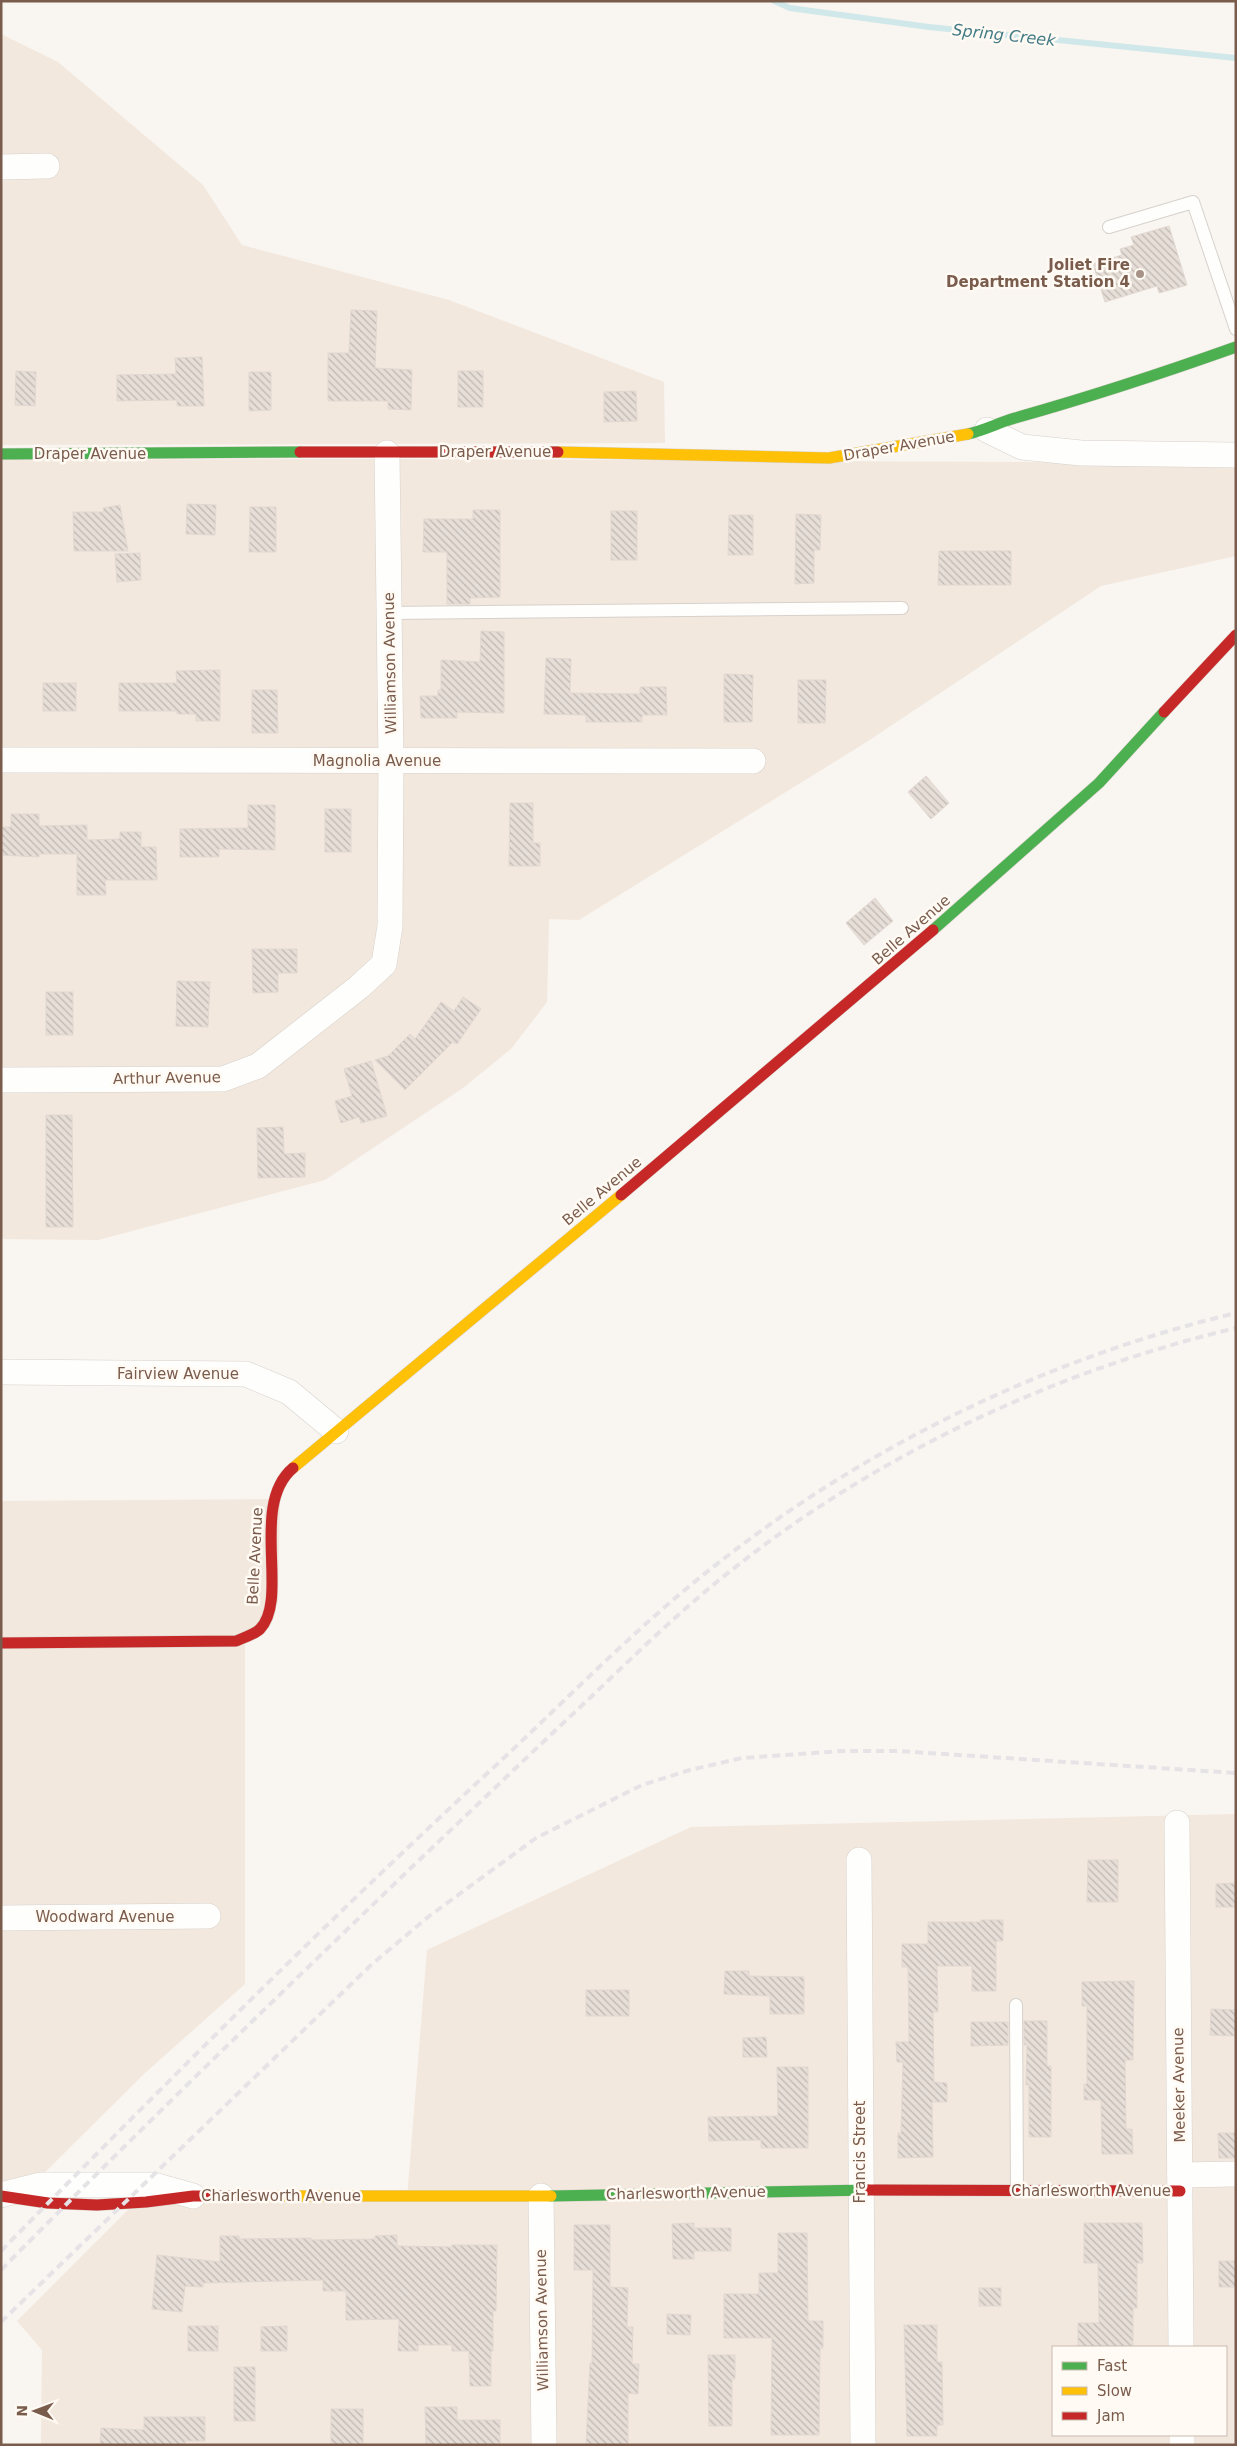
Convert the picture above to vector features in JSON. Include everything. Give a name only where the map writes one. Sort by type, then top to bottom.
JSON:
[{"type":"street","points":[[1,167],[47,166]]},
{"type":"street","name":"Draper Avenue","points":[[1,454],[387,453],[494,450],[829,458],[914,445],[987,430],[1004,421],[1094,396],[1236,347]]},
{"type":"street","points":[[987,430],[1022,447],[1081,453],[1236,455]]},
{"type":"street","name":"Williamson Avenue","points":[[384,964],[390,926],[391,762],[387,453]]},
{"type":"street","name":"Belle Avenue","points":[[1,1643],[236,1641],[260,1629],[270,1608],[272,1506],[285,1475],[767,1073],[998,875],[1099,783],[1236,635]]},
{"type":"street","name":"Magnolia Avenue","points":[[1,760],[753,761]]},
{"type":"street","name":"Arthur Avenue","points":[[1,1080],[223,1080],[258,1066],[360,987],[384,964]]},
{"type":"street","name":"Fairview Avenue","points":[[1,1372],[246,1374],[289,1392],[336,1431]]},
{"type":"street","name":"Meeker Avenue","points":[[1176,1823],[1181,2346]]},
{"type":"street","name":"Francis Street","points":[[859,1860],[860,2190],[864,2445]]},
{"type":"street","name":"Woodward Avenue","points":[[1,1918],[208,1916]]},
{"type":"street","name":"Charlesworth Avenue","points":[[1,2195],[40,2185],[154,2185],[193,2196],[541,2196],[860,2190],[1017,2191],[1180,2183],[1236,2174]]},
{"type":"street","name":"Williamson Avenue","points":[[541,2196],[544,2445]]},
{"type":"lane","points":[[1109,227],[1193,202],[1236,329]]},
{"type":"lane","points":[[389,614],[902,608]]},
{"type":"lane","points":[[1016,2005],[1017,2191]]},
{"type":"shaded area","points":[[1,34],[58,62],[203,185],[242,245],[449,300],[664,382],[665,443],[1,445]]},
{"type":"shaded area","points":[[381,459],[1236,463],[1236,556],[1101,586],[865,743],[579,920],[549,919],[547,1002],[511,1049],[463,1088],[325,1180],[98,1240],[1,1239],[1,460]]},
{"type":"shaded area","points":[[280,1499],[278,1603],[245,1643],[245,1984],[145,2073],[25,2192],[1,2192],[1,1501]]},
{"type":"shaded area","points":[[1236,1814],[1236,2445],[41,2445],[42,2350],[17,2321],[138,2200],[407,2198],[427,1950],[691,1827]]},
{"type":"building","name":"Joliet Fire Department Station 4","points":[[1169,226],[1187,285],[1159,293],[1157,286],[1105,302],[1093,264],[1122,255],[1120,249],[1134,245],[1131,237]]},
{"type":"building","points":[[351,310],[377,311],[375,368],[412,370],[411,410],[388,409],[388,401],[328,401],[328,353],[349,353]]},
{"type":"building","points":[[202,357],[204,406],[177,406],[177,400],[117,401],[117,375],[176,374],[175,358]]},
{"type":"building","points":[[16,371],[36,372],[35,406],[15,405]]},
{"type":"building","points":[[458,371],[483,371],[483,407],[458,407]]},
{"type":"building","points":[[249,372],[271,372],[271,410],[249,411]]},
{"type":"building","points":[[636,391],[637,421],[604,422],[604,392]]},
{"type":"building","points":[[187,504],[216,505],[215,535],[186,534]]},
{"type":"building","points":[[120,505],[128,551],[74,551],[73,512],[104,512],[103,508]]},
{"type":"building","points":[[250,507],[276,507],[276,552],[249,552]]},
{"type":"building","points":[[473,510],[500,510],[500,597],[470,598],[470,604],[447,604],[447,552],[423,552],[424,519],[473,519]]},
{"type":"building","points":[[611,511],[637,511],[637,560],[611,560]]},
{"type":"building","points":[[796,514],[821,515],[820,550],[814,550],[814,583],[795,584]]},
{"type":"building","points":[[729,515],[753,515],[753,555],[728,555]]},
{"type":"building","points":[[939,551],[1011,551],[1011,585],[938,585]]},
{"type":"building","points":[[140,553],[141,580],[117,582],[115,554]]},
{"type":"building","points":[[481,631],[504,632],[504,713],[457,712],[457,718],[421,718],[420,696],[438,696],[438,690],[441,690],[441,660],[480,662]]},
{"type":"building","points":[[546,658],[571,659],[570,693],[640,694],[640,687],[666,687],[667,715],[642,715],[642,722],[586,722],[586,715],[544,714]]},
{"type":"building","points":[[220,670],[220,721],[196,721],[196,714],[177,714],[177,711],[119,711],[119,683],[177,683],[176,671]]},
{"type":"building","points":[[724,674],[753,675],[752,722],[724,722]]},
{"type":"building","points":[[798,680],[826,680],[825,723],[798,723]]},
{"type":"building","points":[[43,683],[76,683],[76,711],[43,711]]},
{"type":"building","points":[[252,690],[277,690],[278,733],[252,733]]},
{"type":"building","points":[[926,776],[949,803],[931,819],[908,792]]},
{"type":"building","points":[[510,803],[533,803],[533,843],[540,843],[540,866],[509,866]]},
{"type":"building","points":[[248,805],[275,805],[275,850],[219,849],[219,857],[180,857],[180,829],[248,828]]},
{"type":"building","points":[[325,809],[351,809],[351,852],[325,852]]},
{"type":"building","points":[[11,814],[39,814],[39,826],[87,825],[87,840],[120,839],[120,832],[141,832],[141,847],[156,847],[157,880],[105,880],[106,895],[77,895],[77,854],[39,854],[39,857],[1,855],[1,827],[11,827]]},
{"type":"building","points":[[875,898],[893,921],[864,945],[846,923]]},
{"type":"building","points":[[252,949],[297,949],[297,973],[278,973],[278,992],[253,993]]},
{"type":"building","points":[[177,981],[210,982],[208,1027],[176,1026]]},
{"type":"building","points":[[46,992],[73,992],[73,1035],[46,1035]]},
{"type":"building","points":[[463,997],[481,1009],[457,1044],[453,1042],[405,1090],[375,1060],[388,1056],[410,1034],[415,1039],[441,1002],[454,1011]]},
{"type":"building","points":[[371,1061],[387,1116],[361,1123],[359,1117],[341,1123],[335,1101],[352,1096],[344,1069]]},
{"type":"building","points":[[46,1115],[72,1115],[73,1227],[46,1227]]},
{"type":"building","points":[[283,1127],[284,1154],[305,1153],[305,1177],[258,1178],[257,1128]]},
{"type":"building","points":[[1088,1860],[1118,1860],[1118,1902],[1087,1902]]},
{"type":"building","points":[[1236,1883],[1236,1907],[1216,1907],[1216,1884]]},
{"type":"building","points":[[981,1920],[1003,1920],[1003,1941],[996,1941],[996,1991],[972,1991],[972,1966],[937,1966],[938,2012],[933,2012],[934,2082],[947,2083],[947,2102],[932,2102],[933,2157],[898,2158],[898,2133],[901,2133],[903,2062],[897,2062],[896,2042],[909,2042],[908,1967],[902,1967],[902,1944],[928,1944],[928,1922],[981,1922]]},
{"type":"building","points":[[725,1971],[749,1971],[749,1976],[804,1977],[804,2014],[770,2014],[770,1996],[724,1994]]},
{"type":"building","points":[[1134,1981],[1133,2060],[1125,2060],[1126,2129],[1132,2129],[1133,2154],[1102,2154],[1101,2100],[1084,2100],[1084,2084],[1087,2084],[1087,2006],[1082,2006],[1082,1982]]},
{"type":"building","points":[[586,1990],[629,1990],[629,2016],[586,2016]]},
{"type":"building","points":[[1211,2009],[1236,2010],[1236,2036],[1210,2035]]},
{"type":"building","points":[[1024,2021],[1047,2021],[1047,2066],[1051,2066],[1051,2137],[1029,2137],[1029,2085],[1026,2085],[1027,2045],[1024,2045]]},
{"type":"building","points":[[971,2022],[1008,2022],[1008,2045],[971,2046]]},
{"type":"building","points":[[766,2037],[767,2057],[743,2057],[743,2038]]},
{"type":"building","points":[[777,2067],[808,2067],[808,2148],[761,2148],[761,2140],[709,2141],[708,2117],[778,2116]]},
{"type":"building","points":[[1218,2133],[1236,2133],[1236,2158],[1219,2158]]},
{"type":"building","points":[[694,2223],[694,2228],[731,2228],[731,2251],[694,2251],[694,2259],[673,2259],[672,2224]]},
{"type":"building","points":[[1084,2223],[1142,2223],[1143,2263],[1137,2263],[1137,2308],[1133,2308],[1133,2346],[1078,2346],[1078,2323],[1099,2323],[1098,2263],[1084,2263]]},
{"type":"building","points":[[574,2225],[610,2225],[610,2287],[628,2288],[627,2327],[633,2327],[632,2364],[639,2364],[638,2394],[628,2393],[628,2445],[586,2445],[590,2363],[592,2363],[593,2270],[574,2270]]},
{"type":"building","points":[[778,2233],[807,2233],[808,2321],[823,2321],[823,2348],[820,2348],[819,2435],[771,2435],[772,2338],[724,2338],[724,2294],[759,2294],[759,2273],[778,2273]]},
{"type":"building","points":[[397,2235],[397,2246],[452,2247],[452,2245],[497,2245],[496,2311],[493,2311],[491,2386],[470,2386],[469,2351],[452,2351],[452,2345],[418,2345],[418,2351],[398,2351],[399,2319],[346,2320],[346,2291],[323,2291],[323,2280],[203,2283],[203,2287],[185,2286],[182,2312],[152,2309],[157,2255],[220,2262],[220,2236],[239,2236],[239,2239],[311,2238],[311,2240],[375,2239],[375,2236]]},
{"type":"building","points":[[1219,2261],[1236,2261],[1236,2287],[1219,2287]]},
{"type":"building","points":[[979,2288],[1001,2288],[1001,2306],[979,2306]]},
{"type":"building","points":[[667,2314],[691,2315],[690,2335],[667,2334]]},
{"type":"building","points":[[904,2325],[937,2325],[937,2362],[942,2362],[943,2425],[937,2425],[937,2436],[907,2436]]},
{"type":"building","points":[[188,2326],[218,2326],[218,2351],[188,2351]]},
{"type":"building","points":[[287,2326],[287,2351],[261,2351],[261,2327]]},
{"type":"building","points":[[708,2355],[735,2355],[735,2379],[732,2379],[732,2426],[709,2426]]},
{"type":"building","points":[[234,2367],[255,2367],[255,2421],[234,2421]]},
{"type":"building","points":[[425,2407],[457,2407],[457,2420],[500,2420],[500,2445],[426,2445]]},
{"type":"building","points":[[331,2409],[363,2409],[363,2445],[331,2445]]},
{"type":"building","points":[[144,2417],[205,2417],[205,2441],[185,2441],[185,2445],[100,2445],[101,2428],[144,2430]]},
{"type":"waterway","name":"Spring Creek","points":[[774,1],[790,8],[929,27],[1236,58]]},
{"type":"railway","points":[[1,2251],[178,2072],[358,1895],[631,1637],[726,1557],[783,1515],[843,1476],[905,1440],[968,1408],[1033,1379],[1100,1353],[1167,1331],[1236,1313]]},
{"type":"railway","points":[[1,2270],[414,1865],[661,1631],[733,1569],[789,1527],[847,1489],[908,1454],[971,1422],[1036,1393],[1101,1368],[1168,1346],[1236,1328]]},
{"type":"railway","points":[[1,2322],[371,1965],[428,1917],[536,1838],[642,1785],[690,1770],[742,1758],[842,1751],[898,1751],[1236,1773]]},
{"type":"traffic: fast","points":[[968,434],[1236,347]]},
{"type":"traffic: fast","points":[[1,454],[300,452]]},
{"type":"traffic: fast","points":[[933,930],[1099,783],[1164,712]]},
{"type":"traffic: fast","points":[[551,2196],[868,2190]]},
{"type":"traffic: slow","points":[[558,452],[829,458],[968,434]]},
{"type":"traffic: slow","points":[[293,1468],[621,1195]]},
{"type":"traffic: slow","points":[[252,2196],[551,2196]]},
{"type":"traffic: jam","points":[[300,452],[558,452]]},
{"type":"traffic: jam","points":[[1164,712],[1236,635]]},
{"type":"traffic: jam","points":[[621,1195],[933,930]]},
{"type":"traffic: jam","points":[[1,1643],[236,1641],[255,1633],[260,1629],[268,1615],[272,1596],[271,1527],[274,1504],[280,1484],[293,1468]]},
{"type":"traffic: jam","points":[[868,2190],[1180,2191]]},
{"type":"traffic: jam","points":[[1,2196],[48,2203],[97,2205],[146,2202],[193,2196],[252,2196]]},
{"type":"place","name":"Joliet Fire Department Station 4","points":[[1140,274]]}]
